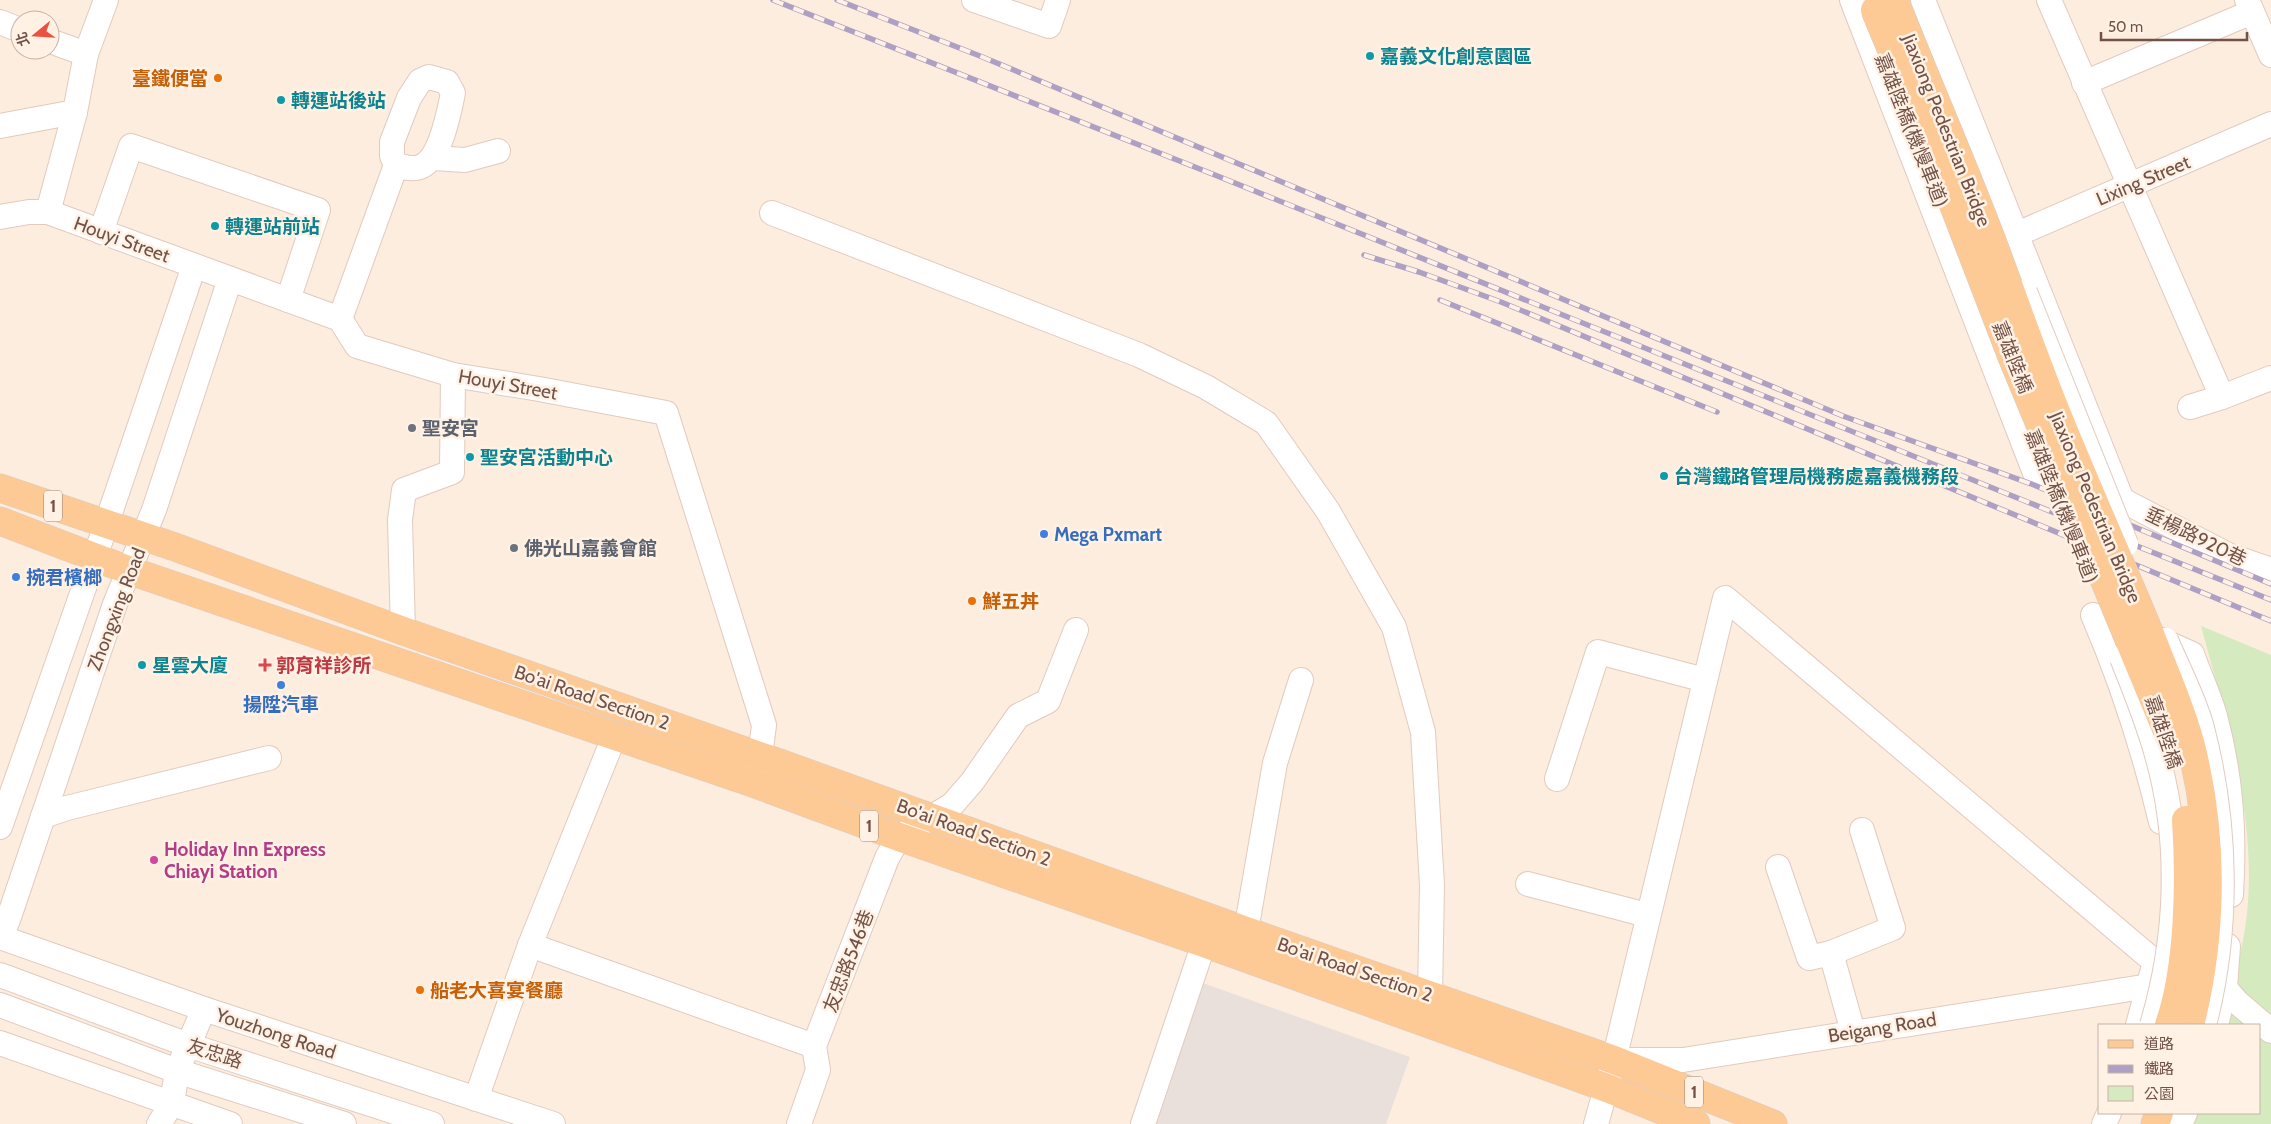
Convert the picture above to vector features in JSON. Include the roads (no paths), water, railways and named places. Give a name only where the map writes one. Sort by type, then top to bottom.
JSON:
[{"type":"main road","name":"嘉雄陸橋","points":[[1877,2],[2016,366],[2170,736],[2180,781],[2188,851],[2187,903],[2182,956],[2178,988],[2169,1024]]},
{"type":"main road","name":"Jiaxiong Pedestrian Bridge","points":[[1877,2],[1992,241],[2024,333],[2174,695],[2191,745],[2204,813],[2208,910],[2201,982],[2190,1024]]},
{"type":"main road","name":"1","points":[[0,488],[144,537]]},
{"type":"main road","name":"1","points":[[0,521],[128,570]]},
{"type":"main road","name":"Bo'ai Road Section 2","points":[[144,537],[403,631],[932,817],[1246,931],[1614,1060],[1773,1124]]},
{"type":"main road","name":"Bo'ai Road Section 2","points":[[128,570],[750,782],[899,837],[1204,943],[1607,1088],[1696,1124]]},
{"type":"street","points":[[48,212],[75,112],[86,54],[106,0]]},
{"type":"street","points":[[974,0],[1049,26],[1058,0]]},
{"type":"street","points":[[1923,0],[2122,500]]},
{"type":"street","points":[[2049,0],[2222,397]]},
{"type":"street","points":[[1877,2],[2091,460],[2202,728],[2215,793],[2223,884],[2211,998],[2204,1024]]},
{"type":"street","name":"垂楊路920巷","points":[[1877,2],[2035,473],[2122,500],[2228,555],[2271,570]]},
{"type":"street","name":"嘉雄陸橋(機慢車道)","points":[[1877,2],[2157,754],[2170,821],[2173,913],[2170,952],[2152,1024]]},
{"type":"street","points":[[2084,82],[2250,6],[2271,55]]},
{"type":"street","points":[[60,45],[86,54]]},
{"type":"street","points":[[340,319],[396,165],[392,156],[392,142],[405,107],[420,81],[429,77],[447,82],[454,93],[449,115],[433,158],[420,167],[410,168],[396,165]]},
{"type":"street","points":[[0,126],[75,112]]},
{"type":"street","name":"Lixing Street","points":[[2015,235],[2271,124]]},
{"type":"street","points":[[101,232],[131,146],[318,210],[288,300]]},
{"type":"street","points":[[433,158],[466,160],[498,151]]},
{"type":"street","name":"Houyi Street","points":[[0,217],[29,212],[48,212],[340,319],[357,346],[453,375],[666,413],[764,725],[760,756],[750,782]]},
{"type":"street","points":[[772,212],[1139,356],[1206,387],[1266,423],[1328,511],[1394,627],[1423,732],[1432,886],[1430,995]]},
{"type":"street","name":"Zhongxing Road","points":[[0,827],[194,266]]},
{"type":"street","name":"Zhongxing Road","points":[[0,938],[128,570],[144,537],[230,279]]},
{"type":"street","points":[[403,631],[400,520],[404,490],[452,472],[453,375]]},
{"type":"street","points":[[2190,407],[2271,378]]},
{"type":"street","points":[[1596,1124],[1614,1060],[1647,916],[1725,598],[2155,962]]},
{"type":"street","points":[[2138,1024],[2155,962],[2167,883],[2162,828],[2146,757],[2106,644],[2093,615],[2192,654],[2214,714],[2230,786],[2234,849],[2225,988],[2216,1024]]},
{"type":"street","points":[[899,837],[952,805],[972,782],[1018,716],[1048,701],[1076,630]]},
{"type":"street","points":[[1557,779],[1598,652],[1705,680]]},
{"type":"street","points":[[1246,931],[1275,763],[1301,680]]},
{"type":"street","points":[[476,1100],[530,945],[614,737]]},
{"type":"street","points":[[43,816],[67,808],[269,758]]},
{"type":"street","points":[[1778,867],[1809,958],[1830,953],[1893,928],[1862,830]]},
{"type":"street","name":"友忠路546巷","points":[[814,1046],[888,858],[899,837]]},
{"type":"street","points":[[1528,884],[1647,916]]},
{"type":"street","name":"Youzhong Road","points":[[0,938],[540,1122]]},
{"type":"street","points":[[1142,1124],[1204,943]]},
{"type":"street","points":[[530,945],[814,1046],[818,1070],[799,1124]]},
{"type":"street","points":[[1830,953],[1853,1032]]},
{"type":"street","name":"友忠路","points":[[0,975],[188,1045],[432,1124]]},
{"type":"street","name":"Beigang Road","points":[[1614,1060],[1682,1060],[2149,986]]},
{"type":"street","points":[[2225,988],[2238,1004],[2271,1031]]},
{"type":"street","points":[[0,1005],[177,1071],[344,1124]]},
{"type":"street","points":[[159,1124],[172,1103],[177,1071],[204,1009]]},
{"type":"street","points":[[0,1043],[230,1124]]},
{"type":"railway","points":[[773,0],[1210,173],[2271,600]]},
{"type":"railway","points":[[837,0],[980,56],[1843,416],[2034,485],[2271,584]]},
{"type":"railway","points":[[1364,255],[1419,272],[1501,302],[2271,621]]},
{"type":"railway","points":[[1440,300],[1717,412]]},
{"type":"place","name":"嘉義文化創意園區","points":[[1370,56]]},
{"type":"place","name":"臺鐵便當","points":[[218,78]]},
{"type":"place","name":"轉運站後站","points":[[281,100]]},
{"type":"place","name":"轉運站前站","points":[[215,226]]},
{"type":"place","name":"聖安宮","points":[[412,428]]},
{"type":"place","name":"聖安宮活動中心","points":[[470,457]]},
{"type":"place","name":"台灣鐵路管理局機務處嘉義機務段","points":[[1664,476]]},
{"type":"place","name":"Mega Pxmart","points":[[1044,534]]},
{"type":"place","name":"佛光山嘉義會館","points":[[514,548]]},
{"type":"place","name":"捥君檳榔","points":[[16,577]]},
{"type":"place","name":"鮮五丼","points":[[972,601]]},
{"type":"place","name":"星雲大廈","points":[[142,665]]},
{"type":"place","name":"郭育祥診所","points":[[265,665]]},
{"type":"place","name":"揚陞汽車","points":[[281,685]]},
{"type":"place","name":"Holiday Inn Express Chiayi Station","points":[[154,860]]},
{"type":"place","name":"船老大喜宴餐廳","points":[[420,990]]}]
